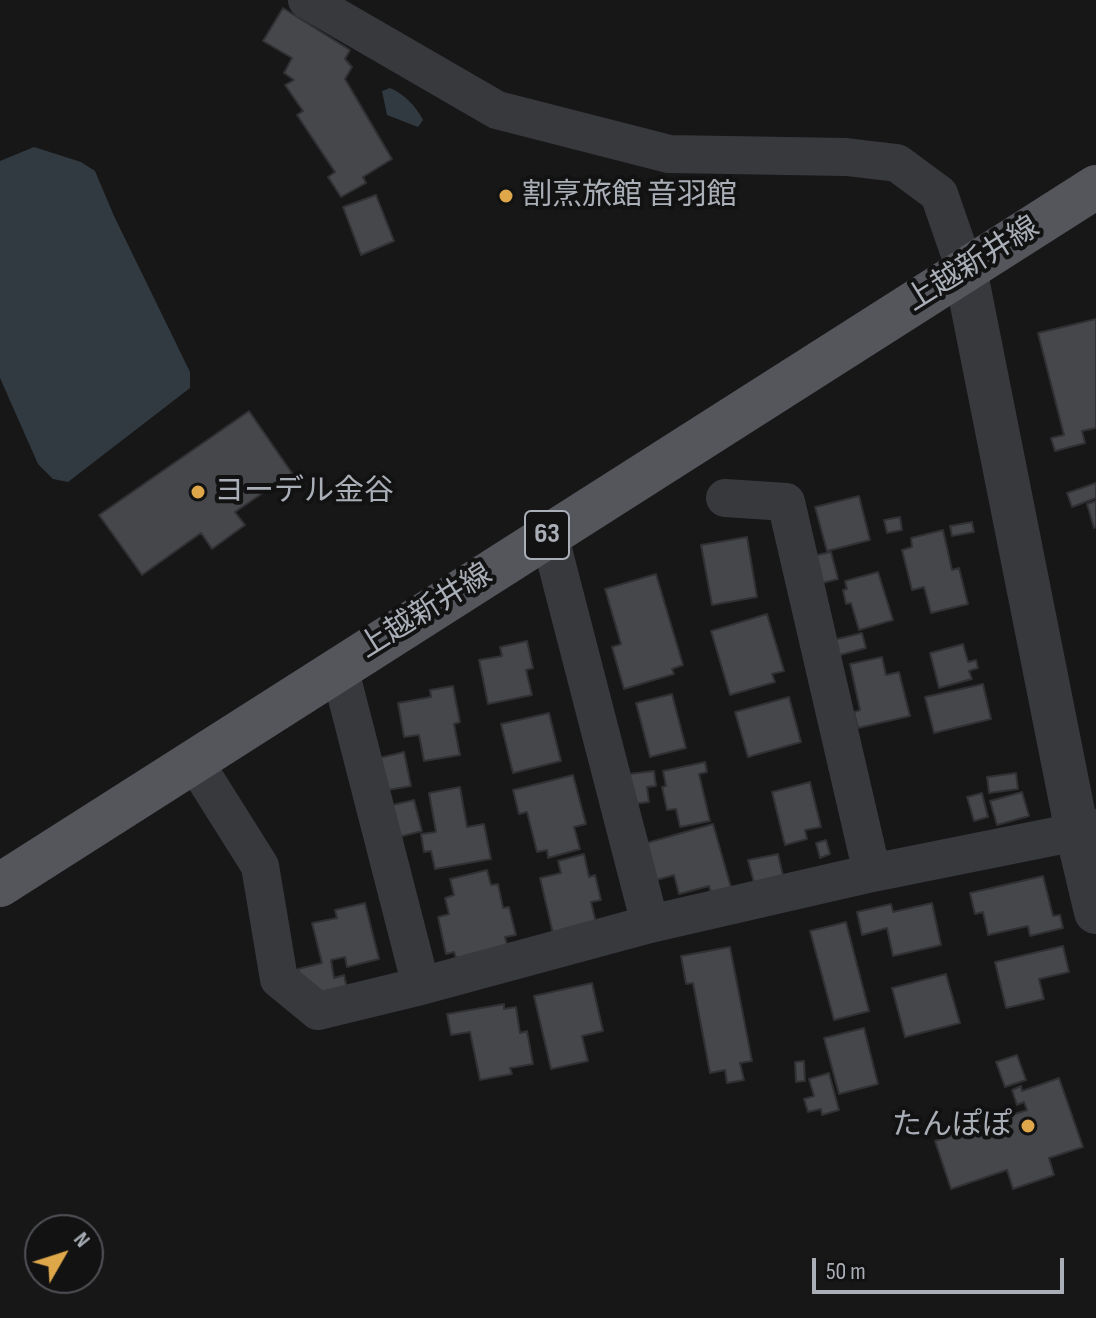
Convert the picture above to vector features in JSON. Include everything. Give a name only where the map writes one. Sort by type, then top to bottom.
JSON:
[{"type":"main road","name":"上越新井線","points":[[0,885],[1096,187]]},
{"type":"street","points":[[307,0],[497,110],[669,154],[846,157],[897,163],[939,194],[965,269],[1087,830],[1096,912]]},
{"type":"street","points":[[725,498],[786,502],[872,873]]},
{"type":"street","points":[[549,534],[650,924]]},
{"type":"street","points":[[339,667],[421,986]]},
{"type":"street","points":[[194,761],[260,866],[279,979],[318,1011],[650,924],[872,873],[1087,830]]},
{"type":"shaded area","points":[[390,88],[405,97],[417,110],[423,120],[418,127],[387,115],[382,91]]},
{"type":"shaded area","points":[[34,147],[81,162],[95,171],[190,372],[190,388],[68,482],[53,479],[38,464],[0,378],[0,161]]},
{"type":"building","points":[[283,8],[350,50],[345,59],[352,67],[345,79],[392,159],[363,177],[366,183],[341,197],[328,177],[335,172],[297,115],[303,111],[285,85],[294,80],[284,73],[292,58],[263,41]]},
{"type":"building","points":[[376,195],[394,241],[361,255],[343,207]]},
{"type":"building","points":[[1096,319],[1096,428],[1082,431],[1085,443],[1055,451],[1051,438],[1064,435],[1038,333]]},
{"type":"building","name":"ヨーデル金谷","points":[[249,411],[292,473],[235,512],[245,525],[212,549],[201,533],[142,575],[99,515]]},
{"type":"building","points":[[1096,483],[1096,498],[1072,507],[1067,493]]},
{"type":"building","points":[[859,496],[870,540],[827,551],[815,507]]},
{"type":"building","points":[[1096,501],[1096,527],[1094,528],[1087,504]]},
{"type":"building","points":[[900,517],[902,530],[887,533],[884,520]]},
{"type":"building","points":[[972,522],[974,532],[952,536],[950,526]]},
{"type":"building","points":[[943,530],[952,570],[959,568],[968,604],[931,613],[924,587],[912,590],[902,550],[912,547],[911,538]]},
{"type":"building","points":[[747,537],[757,597],[712,605],[701,545]]},
{"type":"building","points":[[831,552],[838,579],[815,585],[808,557]]},
{"type":"building","points":[[878,572],[893,620],[859,630],[851,603],[846,604],[845,581]]},
{"type":"building","points":[[656,574],[683,665],[672,669],[674,674],[624,689],[612,647],[621,644],[605,589]]},
{"type":"building","points":[[767,614],[784,671],[772,674],[775,682],[730,695],[711,631]]},
{"type":"building","points":[[862,633],[866,648],[829,658],[825,642]]},
{"type":"building","points":[[527,641],[533,668],[526,670],[532,695],[488,704],[479,660],[502,656],[500,647]]},
{"type":"building","points":[[963,644],[968,662],[976,660],[978,668],[969,671],[972,679],[939,688],[930,653]]},
{"type":"building","points":[[882,657],[886,675],[899,672],[910,716],[858,728],[854,712],[860,710],[850,664]]},
{"type":"building","points":[[983,684],[991,719],[934,733],[925,697]]},
{"type":"building","points":[[453,686],[460,722],[454,724],[460,755],[424,761],[419,735],[404,737],[398,703],[431,697],[430,690]]},
{"type":"building","points":[[672,694],[686,748],[650,757],[636,703]]},
{"type":"building","points":[[789,697],[801,742],[748,757],[735,712]]},
{"type":"building","points":[[549,713],[561,761],[513,773],[501,724]]},
{"type":"building","points":[[404,752],[411,786],[382,791],[375,759]]},
{"type":"building","points":[[705,762],[707,772],[699,774],[710,821],[680,827],[676,809],[667,810],[662,787],[666,786],[663,771]]},
{"type":"building","points":[[654,771],[656,786],[647,787],[649,802],[625,805],[621,775]]},
{"type":"building","points":[[1016,773],[1018,789],[989,793],[987,777]]},
{"type":"building","points":[[573,775],[586,824],[574,827],[580,849],[548,858],[547,850],[537,852],[527,812],[519,814],[513,790]]},
{"type":"building","points":[[810,782],[821,827],[805,830],[807,839],[785,845],[772,792]]},
{"type":"building","points":[[460,787],[467,827],[484,824],[491,859],[435,869],[431,851],[424,852],[421,834],[436,832],[429,793]]},
{"type":"building","points":[[1022,792],[1029,816],[997,825],[990,801]]},
{"type":"building","points":[[982,793],[988,817],[974,821],[967,797]]},
{"type":"building","points":[[414,800],[422,831],[391,839],[383,807]]},
{"type":"building","points":[[713,824],[732,891],[712,897],[709,886],[679,894],[674,875],[646,883],[636,846]]},
{"type":"building","points":[[826,840],[830,854],[820,858],[816,843]]},
{"type":"building","points":[[584,854],[589,877],[595,875],[601,900],[591,902],[597,927],[554,938],[540,878],[561,873],[558,861]]},
{"type":"building","points":[[778,854],[784,880],[755,887],[748,860]]},
{"type":"building","points":[[487,870],[491,885],[498,884],[503,908],[509,907],[516,935],[505,937],[508,949],[456,958],[454,952],[446,954],[438,917],[449,914],[445,898],[454,895],[450,879]]},
{"type":"building","points":[[1043,876],[1053,916],[1060,915],[1063,928],[1030,936],[1028,926],[988,935],[983,912],[975,914],[970,893]]},
{"type":"building","points":[[365,903],[379,959],[347,967],[345,957],[331,960],[334,978],[344,975],[347,988],[306,998],[298,969],[322,963],[312,923],[337,918],[335,910]]},
{"type":"building","points":[[932,903],[941,945],[893,956],[887,928],[862,935],[857,912],[891,904],[893,912]]},
{"type":"building","points":[[846,922],[869,1011],[834,1020],[810,931]]},
{"type":"building","points":[[1063,946],[1069,972],[1039,979],[1044,999],[1006,1008],[995,962]]},
{"type":"building","points":[[730,947],[752,1061],[740,1063],[744,1080],[727,1083],[725,1070],[710,1073],[693,983],[686,984],[681,956]]},
{"type":"building","points":[[946,974],[960,1023],[905,1037],[892,988]]},
{"type":"building","points":[[592,983],[603,1031],[582,1036],[588,1061],[551,1069],[534,996]]},
{"type":"building","points":[[504,1004],[504,1009],[516,1007],[520,1033],[527,1031],[533,1064],[510,1068],[512,1074],[480,1080],[470,1032],[451,1035],[447,1014]]},
{"type":"building","points":[[864,1028],[878,1084],[839,1094],[824,1038]]},
{"type":"building","points":[[1017,1055],[1026,1080],[1005,1087],[996,1062]]},
{"type":"building","points":[[804,1061],[805,1081],[796,1082],[795,1062]]},
{"type":"building","points":[[829,1073],[839,1110],[822,1115],[821,1109],[808,1112],[804,1099],[814,1096],[809,1079]]},
{"type":"building","name":"たんぽぽ","points":[[1059,1078],[1083,1147],[1049,1158],[1054,1175],[1013,1189],[1007,1170],[951,1189],[935,1141],[1027,1110],[1024,1102],[1017,1105],[1012,1090],[1021,1086],[1022,1091]]},
{"type":"place","name":"割烹旅館 音羽館","points":[[506,196]]},
{"type":"place","name":"ヨーデル金谷","points":[[198,492]]},
{"type":"place","name":"たんぽぽ","points":[[1028,1126]]}]
